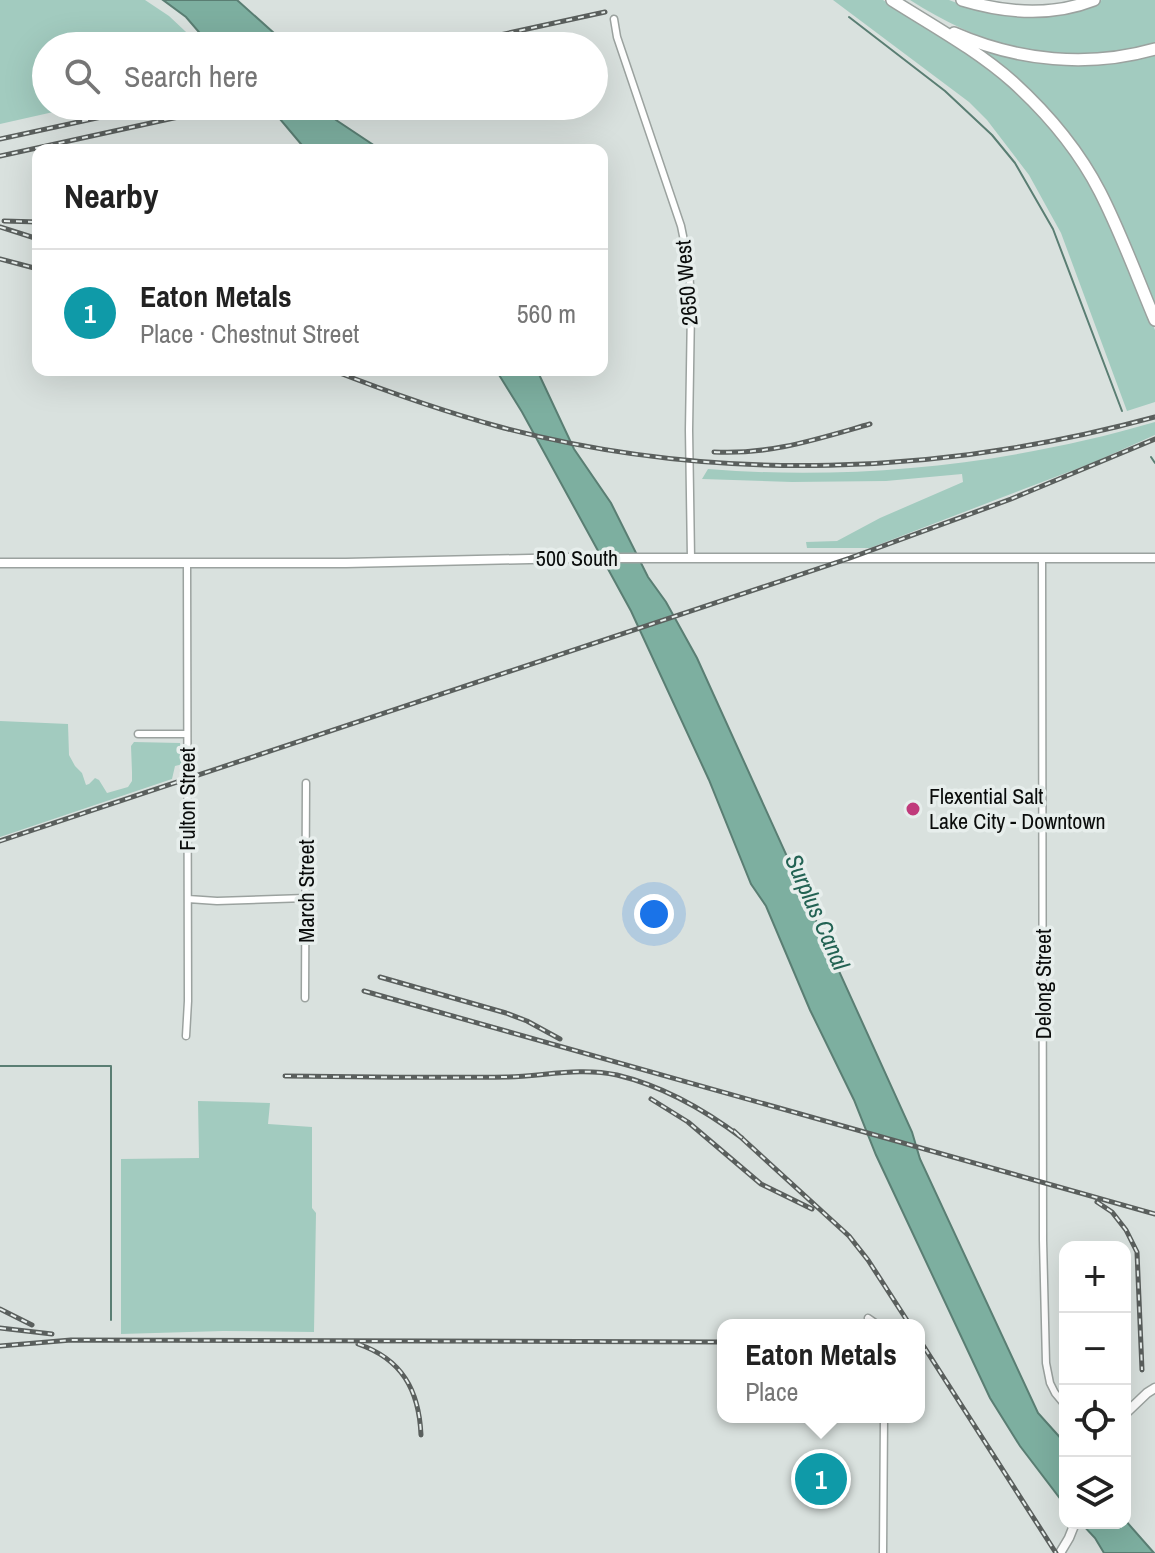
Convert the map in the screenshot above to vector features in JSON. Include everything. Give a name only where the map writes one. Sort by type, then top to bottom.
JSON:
[{"type":"highway","points":[[892,0],[992,65],[1014,83],[1070,144],[1099,190],[1155,320]]},
{"type":"highway","points":[[962,0],[1020,12],[1050,12],[1094,0]]},
{"type":"highway","points":[[914,14],[975,42],[1024,55],[1075,60],[1128,56],[1155,49]]},
{"type":"street","name":"2650 West","points":[[614,19],[617,37],[681,226],[687,253],[691,309],[691,558]]},
{"type":"street","name":"500 South","points":[[0,563],[346,563],[596,558],[1155,558]]},
{"type":"street","name":"Delong Street","points":[[1042,558],[1045,1333],[1050,1383],[1059,1398]]},
{"type":"street","name":"Fulton Street","points":[[186,1036],[187,563]]},
{"type":"street","points":[[138,734],[187,734]]},
{"type":"street","name":"March Street","points":[[305,998],[306,783]]},
{"type":"street","points":[[188,899],[306,898]]},
{"type":"street","points":[[1131,1408],[1155,1388]]},
{"type":"street","points":[[883,1553],[884,1423]]},
{"type":"street","points":[[1060,1553],[1072,1529]]},
{"type":"shaded area","points":[[0,0],[145,0],[186,32],[32,32],[32,117],[0,124]]},
{"type":"shaded area","points":[[163,0],[237,0],[273,32],[199,32],[186,17]]},
{"type":"shaded area","points":[[833,0],[883,0],[975,58],[1021,96],[1050,126],[1079,165],[1100,203],[1155,330],[1155,402],[1127,411],[1061,233],[1029,175],[987,120],[969,102]]},
{"type":"shaded area","points":[[910,0],[949,0],[973,9],[1020,16],[1080,8],[1102,0],[1155,0],[1155,46],[1089,57],[1035,53],[970,32]]},
{"type":"shaded area","points":[[989,50],[1073,65],[1155,55],[1155,307],[1099,182],[986,56]]},
{"type":"shaded area","points":[[281,120],[336,120],[372,144],[301,144]]},
{"type":"shaded area","points":[[500,376],[540,376],[574,449],[611,503],[648,577],[666,602],[697,658],[912,1132],[920,1159],[1038,1413],[1059,1436],[1059,1497],[1020,1446],[990,1398],[876,1155],[766,906],[751,884],[709,780],[631,611]]},
{"type":"shaded area","points":[[1155,422],[1155,435],[1092,463],[870,548],[807,548],[806,542],[837,541],[880,518],[963,482],[962,474],[886,481],[702,479],[708,469],[821,473],[934,466],[1046,449]]},
{"type":"shaded area","points":[[0,721],[68,724],[69,755],[75,766],[82,773],[86,785],[95,778],[107,793],[128,787],[132,781],[131,746],[134,742],[180,743],[183,764],[175,766],[172,779],[0,837]]},
{"type":"shaded area","points":[[198,1101],[270,1103],[268,1124],[312,1127],[312,1208],[316,1213],[314,1332],[121,1334],[121,1159],[199,1158]]},
{"type":"shaded area","points":[[1131,1527],[1154,1553],[1104,1553],[1087,1529]]},
{"type":"waterway","points":[[849,17],[945,91],[992,135],[1015,163],[1053,229],[1122,411]]},
{"type":"waterway","points":[[1151,457],[1155,463]]},
{"type":"waterway","points":[[0,1066],[111,1066],[111,1320]]},
{"type":"railway","points":[[513,32],[605,12]]},
{"type":"railway","points":[[0,139],[88,120]]},
{"type":"railway","points":[[55,144],[165,120]]},
{"type":"railway","points":[[0,156],[32,149]]},
{"type":"railway","points":[[4,221],[32,222]]},
{"type":"railway","points":[[0,227],[32,237]]},
{"type":"railway","points":[[0,259],[32,267]]},
{"type":"railway","points":[[348,376],[460,415],[585,446],[666,458],[748,464],[830,465],[912,461],[994,451],[1155,417]]},
{"type":"railway","points":[[714,452],[774,448],[870,424]]},
{"type":"railway","points":[[0,841],[850,558],[1011,499],[1155,439]]},
{"type":"railway","points":[[380,977],[506,1013],[560,1039]]},
{"type":"railway","points":[[364,991],[1155,1214]]},
{"type":"railway","points":[[285,1076],[479,1077],[603,1073],[667,1092],[742,1138]]},
{"type":"railway","points":[[651,1099],[688,1122],[761,1184],[812,1209]]},
{"type":"railway","points":[[734,1131],[849,1236],[906,1319]]},
{"type":"railway","points":[[1097,1202],[1112,1212],[1137,1252],[1142,1370]]},
{"type":"railway","points":[[0,1309],[32,1325]]},
{"type":"railway","points":[[0,1328],[52,1334]]},
{"type":"railway","points":[[0,1346],[71,1340],[717,1342]]},
{"type":"railway","points":[[358,1344],[386,1358],[405,1378],[416,1404],[421,1435]]},
{"type":"railway","points":[[925,1348],[1056,1553]]},
{"type":"place","name":"Flexential Salt Lake City - Downtown","points":[[913,809]]},
{"type":"place","name":"Eaton Metals","points":[[821,1479]]},
{"type":"water label","name":"Surplus Canal","points":[[817,912]]}]
